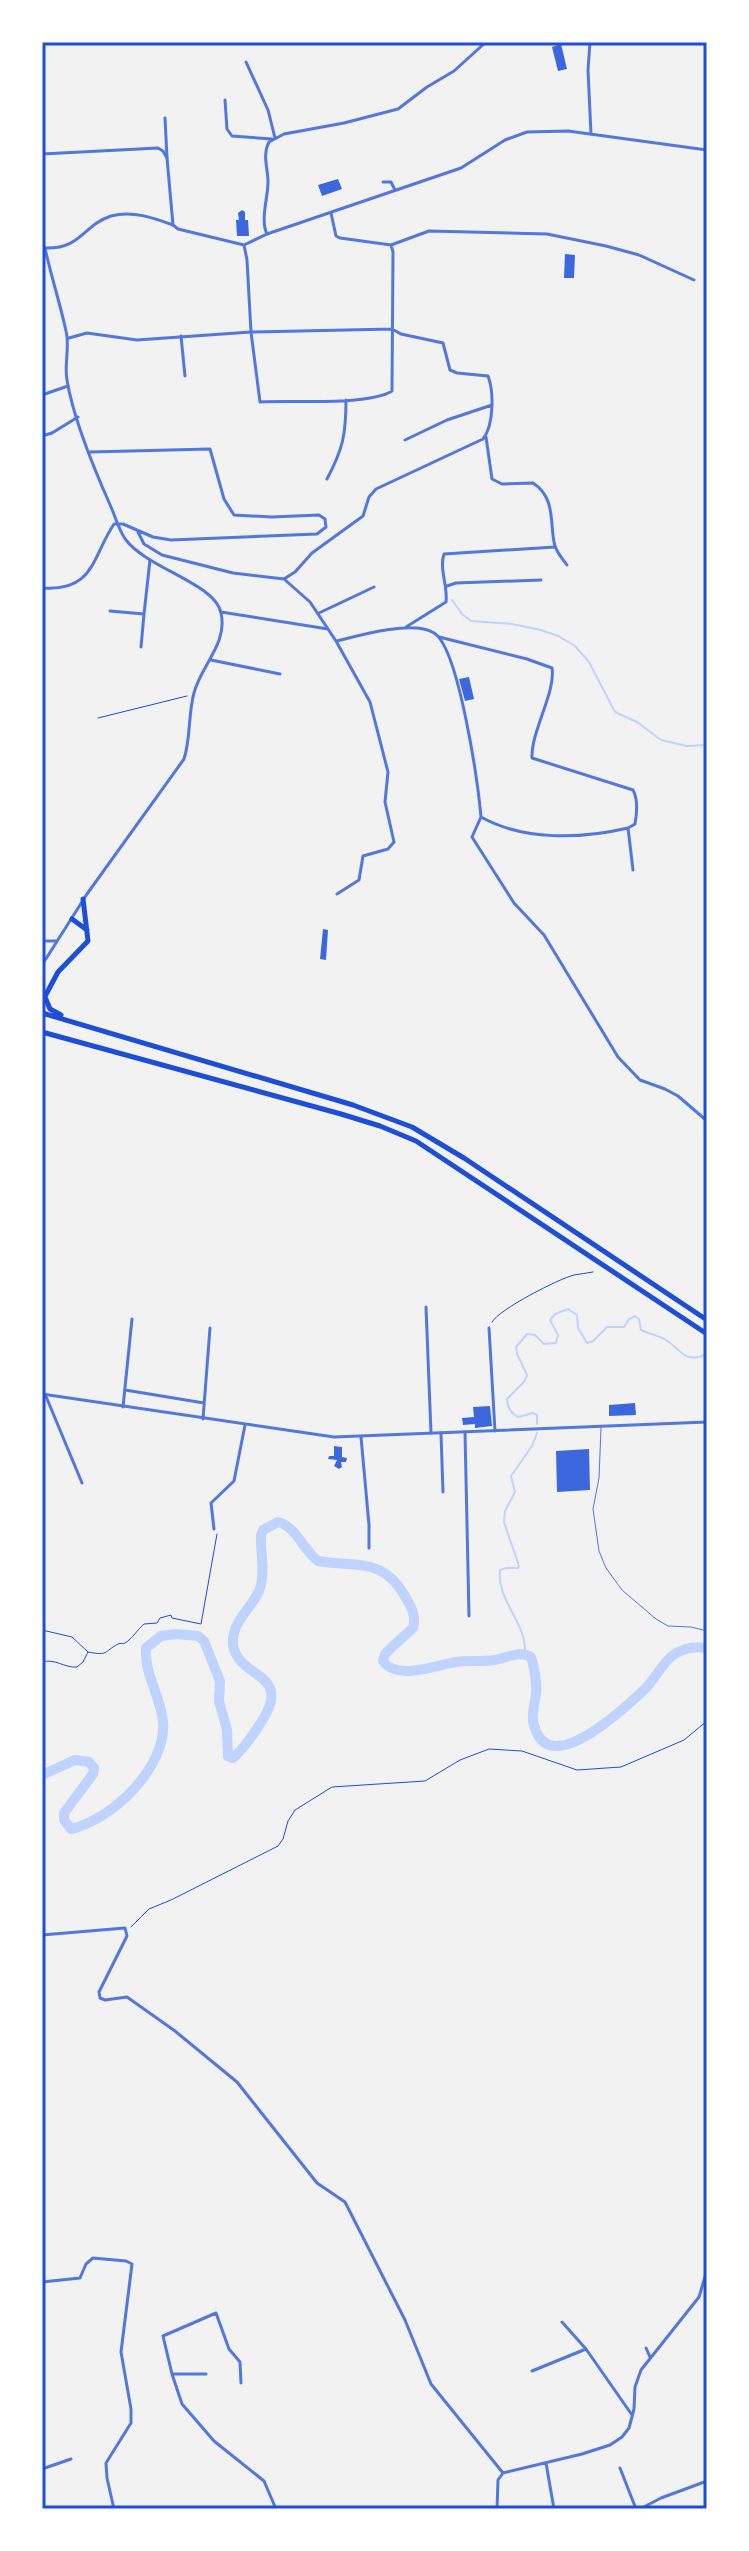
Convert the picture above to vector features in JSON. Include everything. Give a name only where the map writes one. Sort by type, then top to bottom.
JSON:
[{"type":"highway","points":[[85,897],[88,941],[58,972],[44,999],[57,1014],[101,1026],[119,1035]]},
{"type":"highway","points":[[73,916],[85,918]]},
{"type":"highway","points":[[73,916],[89,932]]},
{"type":"highway","points":[[42,1013],[353,1105],[412,1127],[464,1158],[707,1320]]},
{"type":"highway","points":[[42,1032],[341,1114],[416,1141],[707,1334]]},
{"type":"street","points":[[225,100],[227,129],[232,136],[274,138],[398,109],[454,71],[486,42]]},
{"type":"street","points":[[590,42],[591,134]]},
{"type":"street","points":[[246,62],[265,104],[274,138]]},
{"type":"street","points":[[165,118],[173,225]]},
{"type":"street","points":[[42,965],[85,897],[184,759],[193,695],[220,634],[221,612],[209,594],[150,560],[129,544],[119,526],[68,386],[65,367],[67,339],[43,247],[67,246],[110,217],[125,214],[139,215],[178,229],[244,245],[267,234],[461,168],[522,133],[551,130],[707,150]]},
{"type":"street","points":[[267,234],[264,226],[268,178],[265,153],[267,145],[274,138]]},
{"type":"street","points":[[42,154],[150,147],[163,151],[167,158]]},
{"type":"street","points":[[383,182],[391,182],[395,190]]},
{"type":"street","points":[[331,213],[338,238],[391,245],[429,231],[547,234],[639,255],[694,280]]},
{"type":"street","points":[[42,217],[42,229]]},
{"type":"street","points":[[244,245],[260,402],[346,400],[379,397],[392,391],[391,245]]},
{"type":"street","points":[[67,339],[87,333],[137,340],[251,332],[392,329],[401,334],[443,343],[447,365],[453,372],[488,376],[492,405],[486,437],[492,479],[502,484],[533,483],[545,495],[553,518],[555,547],[567,565]]},
{"type":"street","points":[[181,336],[185,376]]},
{"type":"street","points":[[42,395],[68,386]]},
{"type":"street","points":[[327,479],[341,452],[346,426],[346,400]]},
{"type":"street","points":[[405,440],[447,420],[492,405]]},
{"type":"street","points":[[42,436],[78,417]]},
{"type":"street","points":[[284,579],[312,553],[363,516],[369,497],[376,489],[486,437]]},
{"type":"street","points":[[42,588],[61,587],[86,575],[114,524],[123,524],[157,539],[181,541],[317,534],[326,527],[325,519],[319,515],[234,515],[224,499],[210,449],[90,452]]},
{"type":"street","points":[[138,532],[144,544],[162,555],[233,573],[284,579],[318,613],[370,702],[388,772],[385,802],[394,842],[388,849],[364,855],[359,880],[337,894]]},
{"type":"street","points":[[123,534],[138,532]]},
{"type":"street","points":[[406,627],[446,602],[444,554],[555,547]]},
{"type":"street","points":[[141,647],[150,560]]},
{"type":"street","points":[[447,586],[456,583],[541,580]]},
{"type":"street","points":[[318,613],[374,587]]},
{"type":"street","points":[[110,611],[144,614]]},
{"type":"street","points":[[221,612],[328,629]]},
{"type":"street","points":[[336,641],[406,627],[425,629],[439,637],[552,668],[530,755],[633,790],[636,799],[635,824],[628,828],[531,835],[507,829],[481,817]]},
{"type":"street","points":[[439,637],[451,661],[461,696],[481,817],[472,837],[476,845],[514,903],[544,935],[618,1057],[640,1080],[678,1096],[707,1121]]},
{"type":"street","points":[[211,660],[280,674]]},
{"type":"street","points":[[628,828],[633,870]]},
{"type":"street","points":[[42,941],[57,941]]},
{"type":"street","points":[[426,1307],[431,1433]]},
{"type":"street","points":[[123,1407],[132,1319]]},
{"type":"street","points":[[203,1419],[210,1328]]},
{"type":"street","points":[[489,1328],[495,1431]]},
{"type":"street","points":[[125,1390],[204,1403]]},
{"type":"street","points":[[43,1394],[334,1437],[707,1422]]},
{"type":"street","points":[[43,1394],[82,1483]]},
{"type":"street","points":[[216,1531],[211,1503],[234,1481],[245,1425]]},
{"type":"street","points":[[465,1432],[469,1616]]},
{"type":"street","points":[[441,1433],[443,1492]]},
{"type":"street","points":[[361,1437],[369,1548]]},
{"type":"street","points":[[42,1935],[125,1928],[127,1936],[99,1992],[100,1998],[127,1997],[175,2031],[237,2082],[317,2183],[345,2202],[405,2320],[431,2384],[503,2473]]},
{"type":"street","points":[[42,2282],[80,2278],[88,2261],[93,2258],[129,2261],[132,2265],[121,2352],[131,2423],[106,2463],[114,2509]]},
{"type":"street","points":[[497,2509],[498,2480],[503,2473],[610,2445],[629,2428],[635,2387],[641,2370],[699,2297],[707,2270]]},
{"type":"street","points":[[241,2383],[240,2362],[229,2349],[216,2313],[163,2336],[182,2404],[214,2441],[264,2481],[276,2509]]},
{"type":"street","points":[[562,2322],[586,2349],[632,2415]]},
{"type":"street","points":[[646,2348],[650,2357]]},
{"type":"street","points":[[532,2371],[586,2349]]},
{"type":"street","points":[[172,2374],[206,2374]]},
{"type":"street","points":[[42,2469],[71,2459]]},
{"type":"street","points":[[546,2463],[554,2509]]},
{"type":"street","points":[[620,2468],[638,2509],[707,2481]]},
{"type":"lane","points":[[601,1426],[599,1478],[593,1509],[599,1551],[606,1568],[622,1590],[656,1619],[668,1626],[707,1631]]},
{"type":"path","points":[[98,718],[193,695]]},
{"type":"path","points":[[489,1328],[496,1314],[572,1276],[593,1272]]},
{"type":"path","points":[[42,1630],[72,1637],[88,1652],[101,1655],[125,1643],[144,1624],[157,1623],[160,1618],[171,1615],[172,1618],[201,1624],[216,1531]]},
{"type":"path","points":[[42,1662],[61,1662],[77,1667],[88,1652]]},
{"type":"path","points":[[125,1928],[136,1923],[149,1909],[278,1846],[295,1810],[332,1787],[425,1781],[460,1760],[489,1749],[522,1751],[577,1770],[621,1767],[682,1741],[707,1721]]},
{"type":"building","points":[[561,44],[567,69],[558,71],[552,47]]},
{"type":"building","points":[[338,179],[342,189],[322,196],[318,185]]},
{"type":"building","points":[[242,210],[245,220],[248,220],[249,236],[237,236],[236,220],[239,220],[238,213]]},
{"type":"building","points":[[565,254],[575,255],[574,278],[564,278]]},
{"type":"building","points":[[469,677],[474,699],[465,701],[459,679]]},
{"type":"building","points":[[323,929],[328,930],[326,960],[320,959]]},
{"type":"building","points":[[635,1403],[636,1415],[609,1416],[609,1405]]},
{"type":"building","points":[[490,1406],[492,1426],[475,1428],[475,1424],[463,1425],[462,1418],[474,1417],[473,1407]]},
{"type":"building","points":[[334,1446],[342,1447],[342,1457],[347,1458],[346,1462],[341,1462],[339,1469],[334,1466],[337,1460],[328,1459],[334,1456]]},
{"type":"building","points":[[589,1449],[590,1490],[557,1492],[556,1451]]},
{"type":"waterway","points":[[452,600],[471,621],[512,624],[558,636],[575,646],[589,662],[615,712],[637,722],[661,740],[687,746],[707,745]]},
{"type":"waterway","points":[[537,1424],[537,1415],[533,1413],[518,1417],[513,1414],[507,1399],[527,1375],[516,1347],[527,1334],[535,1335],[544,1344],[556,1343],[558,1335],[550,1320],[555,1314],[568,1309],[577,1315],[578,1328],[587,1343],[607,1327],[624,1327],[635,1316],[639,1319],[641,1330],[666,1340],[684,1355],[693,1358],[707,1354]]},
{"type":"waterway","points":[[525,1653],[521,1632],[502,1591],[500,1570],[519,1566],[504,1522],[505,1511],[515,1492],[511,1476],[532,1446],[537,1433]]},
{"type":"waterway","points":[[42,1775],[75,1760],[89,1762],[94,1768],[93,1774],[64,1813],[64,1820],[71,1829],[103,1815],[134,1789],[156,1756],[162,1739],[162,1713],[148,1667],[146,1648],[161,1636],[176,1634],[198,1636],[204,1641],[220,1681],[219,1701],[227,1730],[228,1756],[233,1758],[241,1751],[260,1724],[272,1694],[262,1678],[237,1656],[233,1637],[237,1624],[260,1588],[261,1535],[263,1530],[278,1522],[290,1529],[318,1561],[368,1566],[388,1575],[397,1585],[412,1609],[414,1624],[385,1654],[383,1661],[389,1667],[407,1671],[518,1654],[531,1657],[536,1685],[534,1724],[538,1735],[548,1744],[561,1746],[593,1732],[645,1689],[672,1656],[689,1648],[707,1648]]}]
